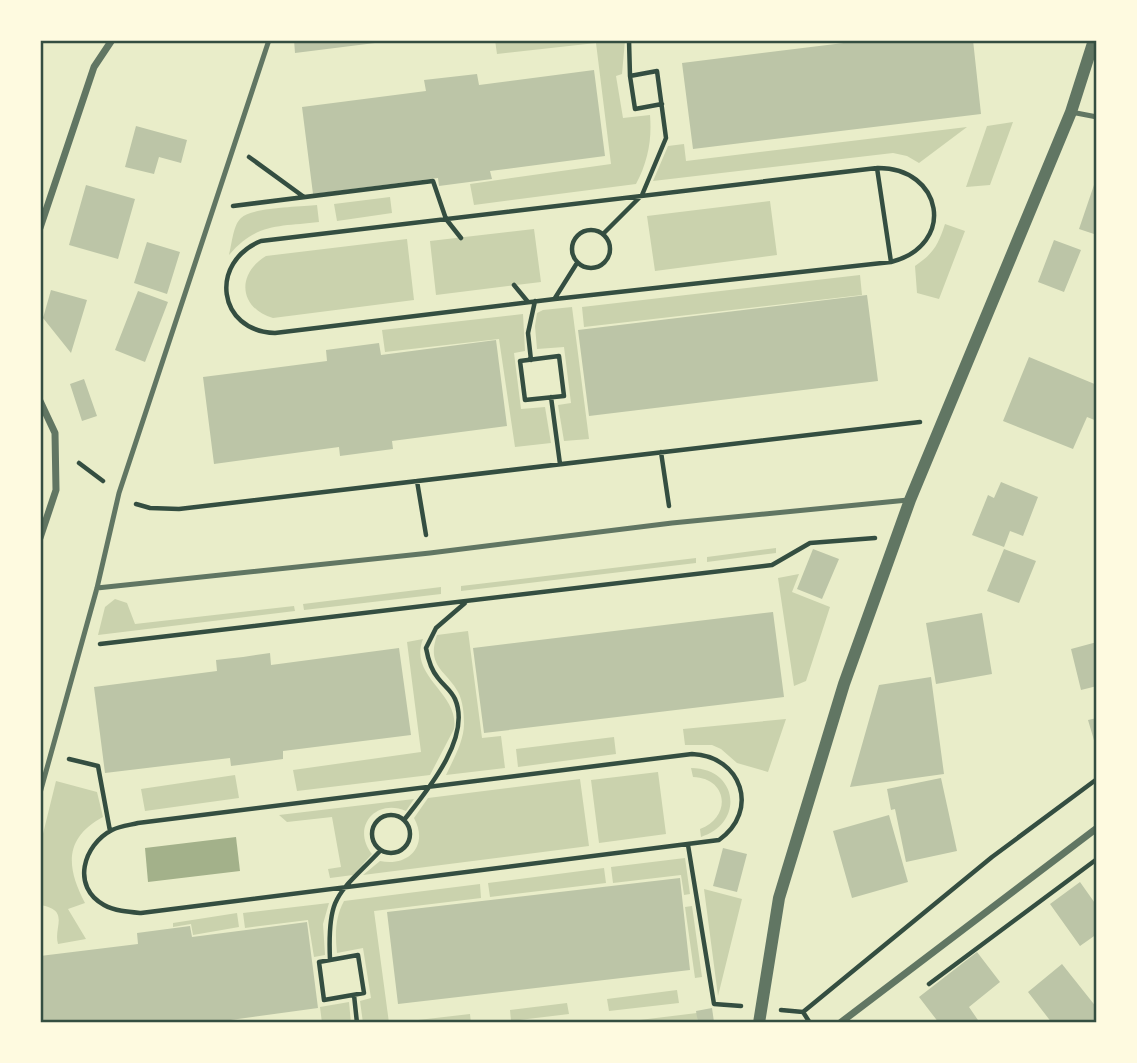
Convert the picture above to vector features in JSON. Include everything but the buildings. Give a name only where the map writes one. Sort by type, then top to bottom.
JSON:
[{"type":"street","points":[[40,229],[94,67],[113,40]]},
{"type":"street","points":[[756,1021],[779,898],[844,684],[909,500],[1071,112],[1094,40]]},
{"type":"street","points":[[40,401],[55,433],[56,490],[40,538]]},
{"type":"street","points":[[840,1023],[1097,828]]},
{"type":"lane","points":[[40,793],[97,588],[119,493],[269,40]]},
{"type":"lane","points":[[1071,112],[1097,117]]},
{"type":"lane","points":[[97,588],[430,553],[672,523],[909,500]]},
{"type":"path","points":[[629,40],[630,76],[635,109],[662,104]]},
{"type":"path","points":[[603,234],[642,195],[666,138],[657,71],[630,76]]},
{"type":"path","points":[[245,154],[304,198]]},
{"type":"path","points":[[877,168],[891,262]]},
{"type":"path","points":[[877,168],[900,170],[913,176],[924,186],[931,198],[934,212],[933,226],[927,240],[917,251],[891,262],[275,333],[248,327],[237,317],[229,303],[226,288],[232,263],[247,247],[261,242],[877,168]]},
{"type":"path","points":[[228,207],[433,181],[446,219],[461,238]]},
{"type":"path","points":[[586,230],[603,234],[610,251],[606,262],[595,269],[582,267],[577,263],[571,250],[575,238],[586,230]]},
{"type":"path","points":[[555,299],[577,263]]},
{"type":"path","points":[[514,285],[528,302]]},
{"type":"path","points":[[531,360],[528,333],[535,301]]},
{"type":"path","points":[[559,356],[564,396],[525,400],[520,361],[531,360],[559,356]]},
{"type":"path","points":[[551,397],[560,464]]},
{"type":"path","points":[[79,463],[133,503],[150,508],[179,509],[907,424]]},
{"type":"path","points":[[661,452],[667,490]]},
{"type":"path","points":[[417,481],[424,518]]},
{"type":"path","points":[[89,645],[772,565],[810,543],[857,539]]},
{"type":"path","points":[[404,820],[430,786],[453,744],[459,724],[458,711],[448,688],[433,670],[426,648],[436,628],[467,601]]},
{"type":"path","points":[[51,755],[98,766],[110,831]]},
{"type":"path","points":[[684,755],[707,755],[722,762],[733,773],[741,788],[742,803],[738,819],[730,832],[719,840],[688,845],[141,913],[104,905],[86,887],[83,875],[88,852],[94,843],[110,831],[138,823],[430,786],[684,755]]},
{"type":"path","points":[[810,1023],[803,1012],[992,857],[1097,779]]},
{"type":"path","points":[[390,815],[404,820],[410,829],[407,847],[396,853],[380,851],[371,837],[374,824],[378,819],[390,815]]},
{"type":"path","points":[[688,845],[714,1004]]},
{"type":"path","points":[[330,960],[329,928],[333,905],[342,888],[380,851]]},
{"type":"path","points":[[921,990],[1097,859]]},
{"type":"path","points":[[358,956],[365,993],[354,995],[324,1000],[319,962],[358,956]]},
{"type":"path","points":[[354,995],[356,1023]]},
{"type":"shaded area","points":[[495,40],[625,40],[622,74],[616,76],[623,118],[650,115],[648,150],[636,184],[474,205],[470,184],[611,164],[596,43],[497,54]]},
{"type":"shaded area","points":[[1013,122],[990,185],[966,187],[987,126]]},
{"type":"shaded area","points":[[967,127],[919,163],[907,156],[893,153],[653,181],[668,146],[684,144],[686,161]]},
{"type":"shaded area","points":[[390,197],[392,213],[337,221],[334,204]]},
{"type":"shaded area","points":[[770,201],[777,255],[655,271],[647,216]]},
{"type":"shaded area","points":[[317,205],[319,222],[259,231],[239,244],[229,255],[236,225],[247,214]]},
{"type":"shaded area","points":[[945,224],[965,231],[939,299],[917,293],[915,266],[934,248]]},
{"type":"shaded area","points":[[534,229],[541,282],[436,295],[430,241]]},
{"type":"shaded area","points":[[407,239],[414,300],[273,318],[253,307],[248,299],[246,281],[256,263],[266,256]]},
{"type":"shaded area","points":[[860,275],[862,295],[584,327],[582,307]]},
{"type":"shaded area","points":[[572,307],[589,439],[564,441],[558,405],[571,403],[564,347],[537,349],[535,326],[537,313]]},
{"type":"shaded area","points":[[523,314],[525,351],[514,353],[521,409],[545,407],[551,443],[515,447],[499,339],[385,352],[382,330]]},
{"type":"shaded area","points":[[776,548],[776,553],[707,562],[707,557]]},
{"type":"shaded area","points":[[696,558],[696,563],[461,591],[461,586]]},
{"type":"shaded area","points":[[799,574],[792,592],[830,607],[806,681],[794,686],[778,578]]},
{"type":"shaded area","points":[[441,587],[441,594],[304,610],[303,604]]},
{"type":"shaded area","points":[[115,599],[127,603],[135,624],[294,606],[295,611],[98,635],[105,607]]},
{"type":"shaded area","points":[[468,631],[482,738],[501,736],[505,768],[446,775],[462,737],[463,712],[458,692],[436,661],[434,646],[437,635]]},
{"type":"shaded area","points":[[423,639],[420,652],[422,664],[450,705],[454,716],[454,729],[430,775],[297,791],[293,770],[421,752],[407,642]]},
{"type":"shaded area","points":[[786,719],[768,772],[737,763],[712,745],[685,745],[683,729]]},
{"type":"shaded area","points":[[614,737],[616,754],[518,767],[516,749]]},
{"type":"shaded area","points":[[691,768],[707,770],[719,777],[730,797],[730,809],[725,820],[715,830],[701,837],[700,829],[717,816],[722,799],[713,784],[693,777]]},
{"type":"shaded area","points":[[658,772],[666,834],[599,843],[591,780]]},
{"type":"shaded area","points":[[235,775],[239,798],[145,811],[141,789]]},
{"type":"shaded area","points":[[580,779],[589,846],[363,875],[380,861],[400,861],[414,852],[419,837],[414,818],[428,798]]},
{"type":"shaded area","points":[[56,781],[97,792],[103,817],[81,834],[72,854],[74,877],[85,903],[68,909],[86,939],[58,944],[58,915],[49,907],[40,905],[40,846]]},
{"type":"shaded area","points":[[414,799],[406,811],[395,808],[376,812],[365,826],[364,834],[372,854],[353,875],[330,878],[328,869],[341,867],[332,817],[287,822],[279,815]]},
{"type":"shaded area","points":[[236,837],[240,871],[148,882],[145,848]]},
{"type":"shaded area","points":[[685,858],[690,894],[684,895],[681,875],[613,883],[611,867]]},
{"type":"shaded area","points":[[604,868],[606,883],[490,897],[488,883]]},
{"type":"shaded area","points":[[480,884],[481,898],[374,911],[389,1023],[363,1023],[360,1001],[371,998],[363,948],[337,953],[336,926],[344,901]]},
{"type":"shaded area","points":[[704,889],[742,899],[718,996]]},
{"type":"shaded area","points":[[329,903],[323,924],[325,955],[314,957],[308,920],[245,928],[243,913]]},
{"type":"shaded area","points":[[692,906],[702,977],[695,978],[685,907]]},
{"type":"shaded area","points":[[237,913],[239,927],[193,935],[191,924],[173,927],[173,923]]},
{"type":"shaded area","points":[[677,990],[679,1003],[609,1011],[607,999]]},
{"type":"shaded area","points":[[349,1002],[351,1023],[322,1023],[320,1007]]},
{"type":"shaded area","points":[[567,1003],[569,1014],[511,1021],[510,1010]]},
{"type":"shaded area","points":[[697,1013],[698,1023],[615,1023]]},
{"type":"shaded area","points":[[470,1014],[471,1023],[401,1022]]}]
